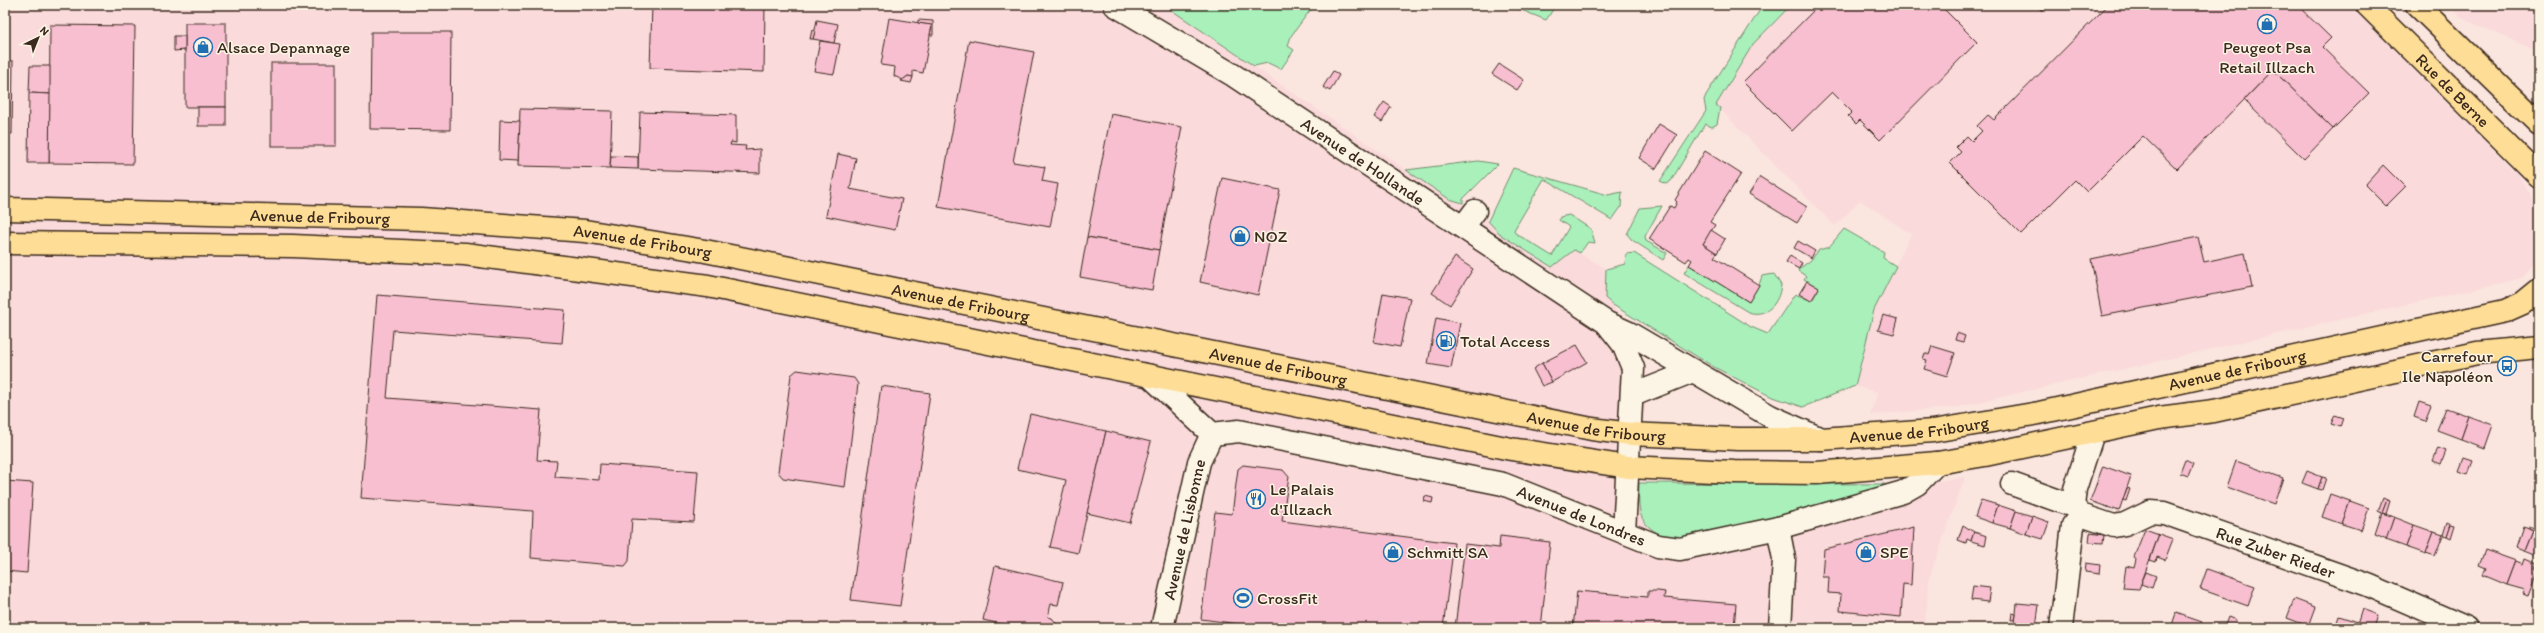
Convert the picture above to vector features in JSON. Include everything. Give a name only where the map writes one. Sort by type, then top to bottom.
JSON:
[{"type":"main road","name":"Rue de Berne","points":[[2367,5],[2539,176]]},
{"type":"main road","name":"Rue de Berne","points":[[2417,5],[2539,124]]},
{"type":"main road","name":"Avenue de Fribourg","points":[[5,209],[421,218],[585,231],[713,253],[1437,399],[1630,434],[1738,439],[1821,439],[1933,431],[2046,411],[2505,311],[2523,303],[2539,290]]},
{"type":"main road","name":"Avenue de Fribourg","points":[[5,243],[293,246],[465,254],[708,286],[1511,449],[1628,467],[1734,472],[1817,473],[1937,463],[2093,433],[2159,418],[2214,411],[2477,353],[2539,347]]},
{"type":"street","name":"Avenue de Hollande","points":[[1115,5],[1469,219],[1607,323],[1770,416],[1821,439]]},
{"type":"street","name":"Avenue de Hollande","points":[[1607,323],[1630,358],[1633,368],[1633,395],[1624,532]]},
{"type":"street","points":[[1633,395],[1693,371]]},
{"type":"street","points":[[1150,376],[1212,434]]},
{"type":"street","name":"Avenue de Londres","points":[[1212,434],[1239,431],[1503,484],[1658,546],[1680,549],[1778,528],[1903,492],[1917,484],[1937,463]]},
{"type":"street","points":[[2061,628],[2073,525],[2077,511],[2074,489],[2093,433]]},
{"type":"street","name":"Avenue de Lisbonne","points":[[1162,628],[1199,462],[1212,434]]},
{"type":"street","name":"Rue Zuber Rieder","points":[[2012,484],[2114,526],[2125,524],[2150,512],[2164,513],[2368,585],[2467,628]]},
{"type":"street","points":[[1778,528],[1784,559],[1780,628]]},
{"type":"shaded area","points":[[5,5],[1164,5],[1449,199],[1463,203],[1488,221],[1501,235],[1551,267],[1574,250],[1606,269],[1605,298],[1613,305],[1650,381],[1639,449],[1640,512],[1888,489],[1965,477],[1930,575],[1924,628],[5,628]]},
{"type":"shaded area","points":[[1791,5],[2349,5],[2520,177],[2539,213],[2538,256],[2522,278],[1957,407],[1870,415],[1878,392],[1855,386],[1874,310],[1911,234],[1860,200],[1835,226],[1716,105],[1753,44]]},
{"type":"shaded area","points":[[2448,5],[2539,5],[2539,52],[2460,17]]},
{"type":"green space","points":[[1164,5],[1314,5],[1291,36],[1288,46],[1294,50],[1281,69],[1268,63],[1254,66]]},
{"type":"green space","points":[[1509,5],[1556,5],[1546,20]]},
{"type":"green space","points":[[1763,5],[1791,5],[1753,44],[1716,105],[1720,108],[1717,124],[1712,127],[1705,124],[1671,181],[1667,184],[1660,181],[1706,111],[1704,100],[1706,95]]},
{"type":"green space","points":[[1478,161],[1498,164],[1463,199],[1463,203],[1449,199],[1406,170]]},
{"type":"green space","points":[[1513,168],[1608,195],[1622,192],[1621,207],[1612,220],[1544,179],[1514,230],[1515,233],[1552,256],[1569,227],[1559,220],[1560,217],[1569,215],[1591,229],[1595,243],[1588,242],[1580,253],[1574,250],[1552,267],[1501,235],[1488,221]]},
{"type":"green space","points":[[1662,206],[1645,236],[1646,241],[1667,253],[1663,260],[1632,240],[1627,234],[1640,208]]},
{"type":"green space","points":[[1844,229],[1884,252],[1883,258],[1896,266],[1874,310],[1855,386],[1803,407],[1770,396],[1714,367],[1613,305],[1605,298],[1606,269],[1625,264],[1626,254],[1634,253],[1751,327],[1768,334],[1795,294],[1812,301],[1819,288],[1804,279],[1806,276],[1798,271],[1811,260],[1819,250],[1829,247]]},
{"type":"green space","points":[[1689,265],[1749,302],[1759,285],[1762,276],[1774,274],[1781,285],[1778,298],[1771,308],[1766,311],[1761,313],[1748,312],[1684,273]]},
{"type":"green space","points":[[1639,483],[1885,484],[1889,489],[1682,540],[1669,538],[1651,529],[1646,524],[1639,509]]},
{"type":"building","points":[[652,5],[765,5],[764,72],[650,68]]},
{"type":"building","points":[[1819,5],[1940,5],[1977,42],[1880,140],[1860,120],[1856,124],[1848,116],[1852,112],[1832,92],[1792,131],[1743,82]]},
{"type":"building","points":[[2036,5],[2048,5],[2042,11]]},
{"type":"building","points":[[2108,5],[2297,5],[2331,38],[2322,47],[2369,93],[2333,129],[2273,70],[2177,169],[2143,136],[2087,192],[2075,180],[2021,234],[1950,163],[1961,152],[1956,147],[1967,136],[1972,141],[1982,131],[1977,126],[1988,115],[1994,120]]},
{"type":"building","points":[[889,18],[932,25],[923,73],[913,71],[913,77],[908,76],[903,80],[894,76],[895,67],[881,65]]},
{"type":"building","points":[[817,20],[838,24],[834,43],[813,39]]},
{"type":"building","points":[[918,20],[933,21],[933,35],[930,35],[932,25],[918,23]]},
{"type":"building","points":[[185,23],[226,23],[226,107],[185,107]]},
{"type":"building","points":[[50,25],[135,26],[133,164],[49,163]]},
{"type":"building","points":[[812,30],[815,31],[813,39],[810,39]]},
{"type":"building","points":[[371,32],[451,32],[450,130],[370,129]]},
{"type":"building","points":[[174,36],[185,36],[185,50],[174,51]]},
{"type":"building","points":[[969,40],[1034,52],[1013,162],[1045,167],[1042,181],[1058,184],[1050,227],[938,207]]},
{"type":"building","points":[[820,41],[840,44],[834,74],[814,71]]},
{"type":"building","points":[[5,61],[13,61],[12,134],[5,134]]},
{"type":"building","points":[[271,63],[336,63],[336,146],[271,146]]},
{"type":"building","points":[[1499,64],[1524,80],[1517,90],[1492,74]]},
{"type":"building","points":[[30,66],[50,66],[50,94],[29,93]]},
{"type":"building","points":[[2273,70],[2333,129],[2304,159],[2244,100]]},
{"type":"building","points":[[1333,71],[1339,75],[1330,91],[1323,87]]},
{"type":"building","points":[[908,76],[913,77],[911,83],[901,81]]},
{"type":"building","points":[[29,93],[50,94],[49,163],[28,163]]},
{"type":"building","points":[[1384,102],[1391,107],[1382,122],[1374,117]]},
{"type":"building","points":[[198,107],[226,107],[226,126],[198,126]]},
{"type":"building","points":[[520,109],[612,111],[610,168],[518,166]]},
{"type":"building","points":[[640,112],[736,115],[736,143],[731,142],[730,145],[746,146],[745,150],[760,149],[760,173],[638,169]]},
{"type":"building","points":[[1111,114],[1182,127],[1159,250],[1087,237]]},
{"type":"building","points":[[500,120],[520,121],[518,161],[499,160]]},
{"type":"building","points":[[1659,124],[1677,135],[1656,169],[1639,158]]},
{"type":"building","points":[[1705,151],[1741,174],[1710,222],[1715,225],[1703,244],[1717,253],[1714,257],[1759,285],[1749,302],[1689,265],[1692,260],[1689,258],[1686,262],[1649,239],[1670,206],[1674,208],[1677,202],[1675,200]]},
{"type":"building","points":[[838,154],[856,158],[850,189],[902,199],[895,230],[826,216]]},
{"type":"building","points":[[611,156],[638,157],[638,169],[610,168]]},
{"type":"building","points":[[2383,165],[2405,187],[2386,206],[2365,185]]},
{"type":"building","points":[[1760,177],[1807,207],[1797,223],[1749,194]]},
{"type":"building","name":"NOZ","points":[[1222,178],[1280,190],[1258,295],[1200,282]]},
{"type":"building","points":[[1711,230],[1725,239],[1717,253],[1703,244]]},
{"type":"building","points":[[1087,237],[1159,250],[1152,290],[1080,277]]},
{"type":"building","points":[[2198,237],[2204,262],[2245,253],[2252,287],[2102,316],[2091,259]]},
{"type":"building","points":[[1798,241],[1815,251],[1811,258],[1794,248]]},
{"type":"building","points":[[1790,256],[1802,263],[1799,269],[1786,262]]},
{"type":"building","points":[[1455,257],[1473,269],[1450,305],[1432,293]]},
{"type":"building","points":[[1807,281],[1819,288],[1811,301],[1799,294]]},
{"type":"building","points":[[1383,293],[1410,298],[1400,347],[1374,342]]},
{"type":"building","points":[[377,295],[565,310],[562,343],[393,330],[387,398],[541,410],[537,460],[557,461],[555,477],[599,480],[600,464],[698,471],[694,522],[632,519],[629,561],[625,566],[531,558],[533,511],[361,498]]},
{"type":"building","points":[[1883,315],[1898,319],[1894,334],[1878,330]]},
{"type":"building","points":[[1436,318],[1460,323],[1451,368],[1428,364]]},
{"type":"building","points":[[1957,333],[1965,336],[1963,342],[1955,340]]},
{"type":"building","points":[[1577,345],[1587,362],[1552,382],[1542,363]]},
{"type":"building","points":[[1932,346],[1955,353],[1947,376],[1924,369],[1927,360],[1923,359],[1925,353],[1929,355]]},
{"type":"building","points":[[1542,363],[1552,382],[1542,386],[1533,369]]},
{"type":"building","points":[[797,370],[854,378],[858,384],[845,487],[783,478],[778,472],[791,375]]},
{"type":"building","points":[[881,386],[930,393],[900,606],[851,600]]},
{"type":"building","points":[[2419,402],[2431,406],[2425,421],[2414,417]]},
{"type":"building","points":[[2446,408],[2469,416],[2461,439],[2437,430]]},
{"type":"building","points":[[1030,414],[1106,431],[1078,553],[1050,547],[1066,480],[1017,469]]},
{"type":"building","points":[[2335,415],[2344,418],[2341,427],[2331,424]]},
{"type":"building","points":[[2469,416],[2493,425],[2485,448],[2461,439]]},
{"type":"building","points":[[1106,431],[1151,442],[1130,523],[1087,513]]},
{"type":"building","points":[[2438,448],[2446,451],[2441,464],[2433,461]]},
{"type":"building","points":[[2464,458],[2473,461],[2468,474],[2459,471]]},
{"type":"building","points":[[2185,460],[2193,464],[2188,476],[2180,473]]},
{"type":"building","points":[[2236,461],[2283,478],[2274,504],[2227,487]]},
{"type":"building","points":[[1243,465],[1283,470],[1289,477],[1282,521],[1454,543],[1443,628],[1269,628],[1201,619],[1215,512],[1232,514],[1238,469]]},
{"type":"building","points":[[2103,466],[2131,476],[2119,511],[2090,501]]},
{"type":"building","points":[[2307,471],[2322,477],[2318,489],[2302,483]]},
{"type":"building","points":[[2322,477],[2326,478],[2322,490],[2318,489]]},
{"type":"building","points":[[5,481],[33,483],[27,573],[5,571]]},
{"type":"building","points":[[2127,488],[2130,489],[2126,501],[2123,500]]},
{"type":"building","points":[[2330,494],[2350,501],[2342,524],[2322,517]]},
{"type":"building","points":[[1425,496],[1433,498],[1432,503],[1424,501]]},
{"type":"building","points":[[2383,498],[2387,500],[2382,513],[2378,511]]},
{"type":"building","points":[[1981,500],[1998,505],[1992,523],[1975,517]]},
{"type":"building","points":[[2387,500],[2390,501],[2386,514],[2382,513]]},
{"type":"building","points":[[2350,501],[2369,508],[2361,530],[2342,524]]},
{"type":"building","points":[[1998,505],[2016,511],[2010,528],[1992,523]]},
{"type":"building","points":[[2016,511],[2032,516],[2026,534],[2010,528]]},
{"type":"building","points":[[2382,513],[2394,517],[2387,539],[2375,534]]},
{"type":"building","points":[[2032,516],[2049,522],[2043,539],[2026,534]]},
{"type":"building","points":[[2394,517],[2414,525],[2406,547],[2386,540]]},
{"type":"building","points":[[2447,522],[2451,524],[2447,536],[2443,535]]},
{"type":"building","points":[[2451,524],[2455,525],[2451,538],[2447,536]]},
{"type":"building","points":[[1963,525],[1974,532],[1971,541],[1967,539],[1966,543],[1958,540]]},
{"type":"building","points":[[2414,525],[2434,532],[2426,554],[2406,547]]},
{"type":"building","points":[[2523,526],[2532,530],[2524,550],[2516,547]]},
{"type":"building","points":[[2528,526],[2539,530],[2539,541],[2534,554],[2524,550],[2532,530],[2528,528]]},
{"type":"building","points":[[1914,527],[1911,585],[1903,584],[1901,617],[1840,611],[1841,594],[1828,593],[1829,577],[1822,577],[1824,549]]},
{"type":"building","points":[[2145,529],[2159,534],[2141,584],[2139,589],[2123,588],[2126,566],[2134,568],[2136,560],[2134,557]]},
{"type":"building","points":[[1974,532],[1987,536],[1985,545],[1971,541]]},
{"type":"building","points":[[2434,532],[2443,535],[2435,556],[2426,553]]},
{"type":"building","points":[[2090,533],[2104,535],[2103,543],[2089,542]]},
{"type":"building","points":[[2159,534],[2173,539],[2165,560],[2157,557],[2156,562],[2150,560]]},
{"type":"building","points":[[1500,536],[1550,542],[1541,628],[1455,628],[1465,544],[1499,548]]},
{"type":"building","points":[[2485,550],[2516,561],[2507,585],[2483,575],[2486,569],[2479,566]]},
{"type":"building","points":[[2525,558],[2537,563],[2535,568],[2539,570],[2529,596],[2523,594],[2525,590],[2507,585],[2516,561],[2523,564]]},
{"type":"building","points":[[2086,563],[2100,565],[2099,574],[2085,572]]},
{"type":"building","points":[[995,566],[1063,582],[1058,605],[1051,604],[1048,617],[1052,618],[1056,623],[1054,628],[1018,628],[983,620]]},
{"type":"building","points":[[2207,569],[2255,586],[2248,606],[2200,589]]},
{"type":"building","points":[[2146,572],[2156,576],[2152,588],[2141,584]]},
{"type":"building","points":[[1973,586],[1990,588],[1988,602],[1971,600]]},
{"type":"building","points":[[1577,591],[1648,597],[1648,591],[1658,591],[1665,592],[1664,598],[1736,604],[1734,628],[1573,628]]},
{"type":"building","points":[[2294,599],[2315,607],[2308,626],[2287,618]]},
{"type":"building","points":[[2017,603],[2039,605],[2036,627],[2015,624]]},
{"type":"building","points":[[2362,609],[2378,615],[2374,628],[2356,628]]},
{"type":"building","points":[[2012,613],[2016,614],[2015,620],[2011,620]]},
{"type":"building","points":[[2176,613],[2202,622],[2200,628],[2171,628]]},
{"type":"building","points":[[2339,616],[2358,622],[2356,628],[2335,628]]},
{"type":"building","points":[[2228,617],[2236,620],[2234,628],[2224,628]]},
{"type":"building","points":[[2015,624],[2036,627],[2036,628],[2014,628]]},
{"type":"place","name":"Peugeot Psa Retail Illzach","points":[[2267,24]]},
{"type":"place","name":"Alsace Depannage","points":[[203,47]]},
{"type":"place","name":"NOZ","points":[[1240,236]]},
{"type":"place","name":"Total Access","points":[[1446,341]]},
{"type":"place","name":"Carrefour Ile Napoléon","points":[[2507,366]]},
{"type":"place","name":"Le Palais d'Illzach","points":[[1256,499]]},
{"type":"place","name":"Schmitt SA","points":[[1393,552]]},
{"type":"place","name":"SPE","points":[[1866,552]]},
{"type":"place","name":"CrossFit","points":[[1243,598]]}]
